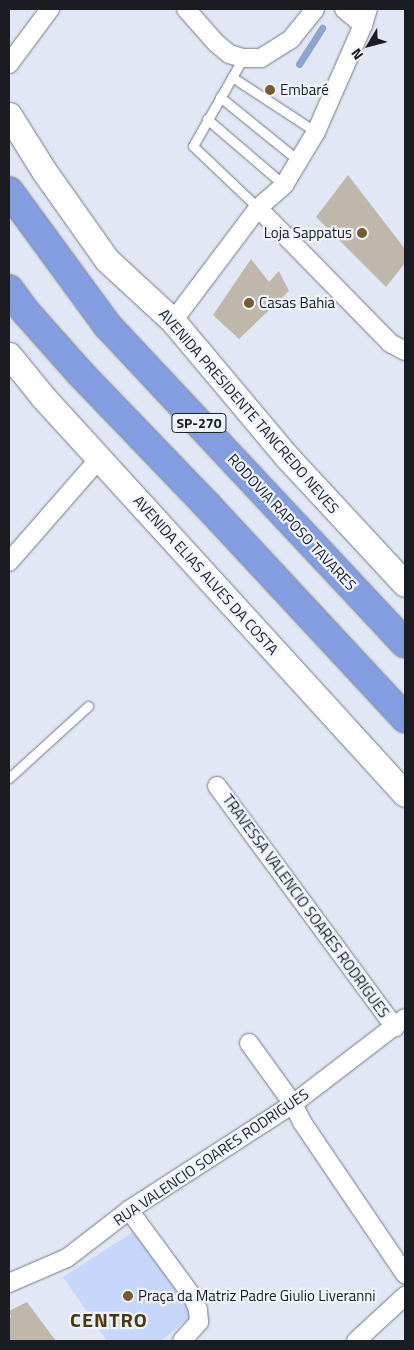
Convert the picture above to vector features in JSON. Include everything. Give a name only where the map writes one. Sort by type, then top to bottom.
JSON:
[{"type":"highway","name":"RODOVIA RAPOSO TAVARES","points":[[9,191],[107,325],[405,643]]},
{"type":"highway","name":"SP-270","points":[[9,289],[25,311],[80,373],[207,505],[405,718]]},
{"type":"main road","name":"AVENIDA PRESIDENTE TANCREDO NEVES","points":[[9,115],[44,171],[107,260],[173,321],[287,457],[405,584]]},
{"type":"main road","name":"AVENIDA ELIAS ALVES DA COSTA","points":[[9,355],[99,458],[405,794]]},
{"type":"street","points":[[9,64],[50,9]]},
{"type":"street","points":[[186,9],[228,54],[243,58],[260,58],[291,39],[315,9]]},
{"type":"street","points":[[173,321],[258,208],[284,185],[316,132],[366,17],[344,9]]},
{"type":"street","points":[[258,208],[390,343],[405,351]]},
{"type":"street","points":[[9,562],[99,458]]},
{"type":"street","name":"TRAVESSA VALENCIO SOARES RODRIGUES","points":[[217,786],[400,1022]]},
{"type":"street","name":"RUA VALENCIO SOARES RODRIGUES","points":[[9,1283],[67,1258],[129,1210],[293,1104],[400,1022]]},
{"type":"street","points":[[249,1042],[293,1104],[405,1274]]},
{"type":"street","points":[[129,1210],[193,1298],[198,1310],[199,1322],[182,1341]]},
{"type":"street","points":[[356,1341],[405,1296]]},
{"type":"lane","points":[[243,58],[193,146],[258,208]]},
{"type":"lane","points":[[232,77],[316,132]]},
{"type":"lane","points":[[220,97],[299,161]]},
{"type":"lane","points":[[207,120],[284,185]]},
{"type":"lane","points":[[9,778],[88,706]]},
{"type":"shaded area","name":"Praça da Matriz Padre Giulio Liveranni","points":[[136,1230],[193,1315],[161,1341],[107,1341],[63,1277]]},
{"type":"building","name":"Loja Sappatus","points":[[348,175],[405,249],[405,263],[386,287],[316,217]]},
{"type":"building","name":"Casas Bahia","points":[[251,259],[269,282],[279,271],[289,291],[239,339],[213,315]]},
{"type":"building","points":[[27,1302],[56,1341],[9,1341],[9,1319],[11,1317],[9,1311]]},
{"type":"waterway","points":[[299,64],[322,28]]},
{"type":"place","name":"Embaré","points":[[270,90]]},
{"type":"place","name":"Loja Sappatus","points":[[362,233]]},
{"type":"place","name":"Casas Bahia","points":[[249,303]]},
{"type":"place","name":"Praça da Matriz Padre Giulio Liveranni","points":[[128,1296]]},
{"type":"district","name":"CENTRO","points":[[109,1319]]}]
